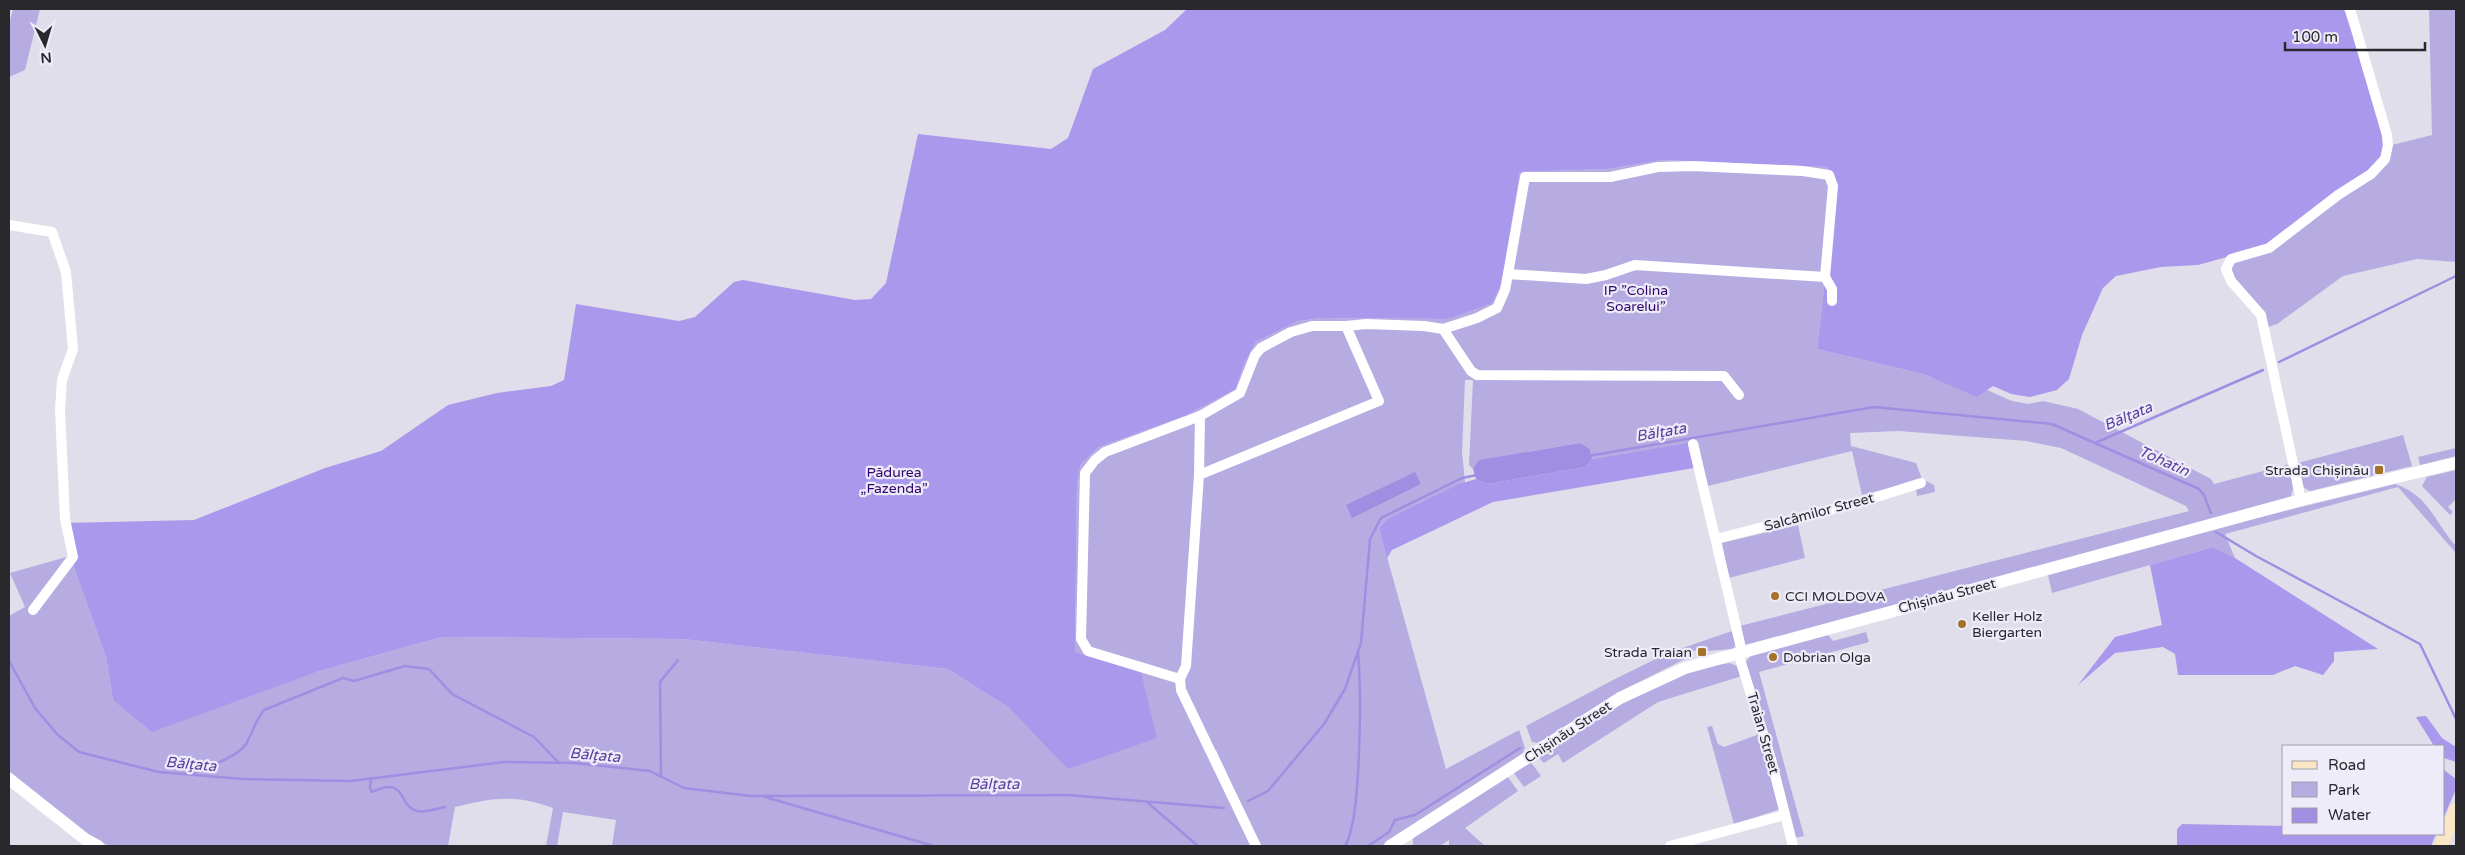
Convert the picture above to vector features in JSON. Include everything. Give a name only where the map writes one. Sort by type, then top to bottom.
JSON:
[{"type":"main road","points":[[2441,846],[2456,810]]},
{"type":"street","points":[[2301,500],[2261,315],[2232,281],[2226,269],[2231,259],[2269,248],[2338,195],[2371,174],[2385,159],[2388,145],[2387,135],[2350,9]]},
{"type":"street","points":[[1180,679],[1088,651],[1081,639],[1085,473],[1095,460],[1105,452],[1200,416],[1240,393],[1255,355],[1261,348],[1291,332],[1312,326],[1366,324],[1414,325],[1443,330],[1477,318],[1497,308],[1505,290],[1525,177],[1610,176],[1658,167],[1692,166],[1829,174],[1833,186],[1825,277],[1832,289],[1832,301]]},
{"type":"street","points":[[9,224],[52,232],[66,272],[73,349],[62,380],[60,410],[65,519],[73,557],[33,610]]},
{"type":"street","points":[[1508,274],[1586,278],[1606,275],[1635,265],[1825,277]]},
{"type":"street","points":[[1199,475],[1380,401],[1346,326]]},
{"type":"street","points":[[1443,330],[1471,371],[1477,375],[1724,376],[1739,395]]},
{"type":"street","points":[[1200,416],[1199,475],[1186,666],[1180,679],[1181,690],[1256,846]]},
{"type":"street","points":[[1693,444],[1740,652]]},
{"type":"street","name":"Chișinău Street","points":[[1390,846],[1620,698],[1685,668],[2301,500],[2456,463]]},
{"type":"street","name":"Salcâmilor Street","points":[[1716,539],[1864,501],[1921,483]]},
{"type":"street","name":"Traian Street","points":[[1740,652],[1766,740],[1792,846]]},
{"type":"street","points":[[9,778],[83,843],[98,846]]},
{"type":"street","points":[[1670,846],[1785,815]]},
{"type":"green space","points":[[13,9],[40,9],[25,70],[9,77],[9,24]]},
{"type":"green space","name":"Pădurea „Fazenda”","points":[[1187,9],[2344,9],[2370,85],[2381,129],[2383,146],[2380,161],[2369,173],[2266,246],[2198,265],[2161,267],[2116,276],[2103,288],[2082,335],[2069,379],[2057,390],[2030,397],[2011,394],[1993,386],[1977,397],[1923,374],[1817,349],[1836,185],[1827,167],[1662,160],[1608,169],[1520,172],[1502,282],[1492,303],[1448,319],[1322,318],[1298,321],[1256,342],[1244,364],[1236,389],[1185,416],[1099,447],[1081,464],[1077,483],[1075,652],[1141,672],[1157,738],[1068,769],[1009,708],[948,669],[683,639],[442,637],[316,672],[152,732],[113,700],[106,657],[70,556],[63,523],[194,520],[325,468],[381,451],[448,405],[497,393],[551,386],[564,380],[576,304],[679,321],[695,317],[734,282],[743,280],[855,300],[871,299],[886,283],[918,134],[1051,149],[1068,138],[1093,69],[1165,30]]},
{"type":"green space","points":[[2429,9],[2456,9],[2456,262],[2417,259],[2343,276],[2277,324],[2268,327],[2233,277],[2231,265],[2392,145],[2432,135]]},
{"type":"green space","name":"IP ”Colina Soarelui”","points":[[1662,160],[1827,167],[1836,185],[1817,349],[1923,374],[1977,396],[1987,390],[2012,401],[2028,404],[2043,401],[2078,409],[2211,479],[2214,484],[2290,464],[2293,489],[2290,499],[1745,645],[1740,626],[2189,511],[2186,506],[2061,448],[2026,441],[1899,431],[1850,433],[1851,446],[1916,463],[1922,479],[1934,485],[1935,492],[1917,496],[1916,487],[1921,480],[1862,495],[1852,451],[1708,486],[1698,442],[1592,459],[1590,449],[1580,443],[1480,460],[1473,469],[1469,465],[1473,380],[1465,380],[1462,452],[1465,482],[1387,519],[1379,528],[1446,769],[1519,730],[1525,748],[1522,755],[1382,846],[1260,846],[1216,750],[1207,753],[1251,846],[612,846],[616,820],[563,812],[557,846],[546,846],[553,808],[526,801],[504,799],[481,801],[455,807],[448,846],[110,846],[94,839],[9,771],[9,616],[25,607],[10,573],[70,556],[106,657],[113,700],[316,672],[442,637],[683,639],[948,669],[1009,708],[1069,769],[1091,658],[1075,652],[1077,483],[1081,464],[1099,447],[1185,416],[1236,389],[1244,364],[1256,342],[1298,321],[1322,318],[1448,319],[1502,282],[1520,172],[1608,169]]},
{"type":"green space","points":[[2403,435],[2412,466],[2310,491],[2304,488],[2298,463]]},
{"type":"green space","points":[[1688,443],[1694,468],[1493,502],[1392,550],[1387,558],[1379,528],[1387,519],[1459,484],[1476,479],[1488,484],[1585,467],[1592,459]]},
{"type":"green space","points":[[2456,448],[2456,456],[2420,465],[2418,457]]},
{"type":"green space","points":[[2456,470],[2456,499],[2448,507],[2453,512],[2450,515],[2422,486],[2427,477]]},
{"type":"green space","points":[[2395,484],[2407,489],[2424,503],[2456,546],[2456,553],[2398,487],[2225,534],[2235,558],[2213,547],[2052,593],[2048,575],[2220,527]]},
{"type":"green space","points":[[1798,525],[1805,558],[1729,578],[1722,543]]},
{"type":"green space","points":[[2213,547],[2235,558],[2378,649],[2334,652],[2334,661],[2323,675],[2295,666],[2273,675],[2178,675],[2175,654],[2163,647],[2115,653],[2078,685],[2115,637],[2162,625],[2150,565]]},
{"type":"green space","points":[[1732,631],[1736,646],[1732,649],[1708,651],[1707,647],[1690,652],[1691,656],[1625,689],[1538,743],[1532,742],[1526,726],[1668,653]]},
{"type":"green space","points":[[1866,632],[1869,642],[1759,672],[1804,836],[1794,838],[1745,663],[1751,655],[1828,635],[1833,641]]},
{"type":"green space","points":[[1730,663],[1739,667],[1742,676],[1658,702],[1563,763],[1558,754],[1544,763],[1538,757],[1606,713],[1655,686],[1705,667]]},
{"type":"green space","points":[[2426,716],[2442,738],[2456,747],[2456,762],[2445,758],[2445,745],[2433,745],[2416,717]]},
{"type":"green space","points":[[1712,726],[1718,744],[1724,747],[1757,735],[1760,731],[1781,809],[1734,824],[1707,727]]},
{"type":"green space","points":[[1530,761],[1541,776],[1524,787],[1513,772]]},
{"type":"green space","points":[[2445,771],[2456,779],[2456,789],[2445,815]]},
{"type":"green space","points":[[1507,776],[1518,791],[1465,828],[1485,846],[1449,846],[1449,840],[1440,846],[1413,846],[1413,838]]},
{"type":"green space","points":[[2182,824],[2282,826],[2282,835],[2436,835],[2431,846],[2177,846],[2177,829]]},
{"type":"water","points":[[1580,443],[1590,449],[1592,459],[1585,467],[1488,484],[1476,479],[1473,469],[1479,460]]},
{"type":"water","points":[[1415,472],[1421,484],[1352,518],[1346,505]]},
{"type":"waterway","name":"Bălţata","points":[[2279,362],[2456,276]]},
{"type":"waterway","name":"Bălţata","points":[[2095,443],[2263,370]]},
{"type":"waterway","name":"Bălţata","points":[[1588,456],[1874,407],[2052,424],[2199,489],[2204,495],[2211,513]]},
{"type":"waterway","name":"Bălţata","points":[[1248,801],[1268,791],[1324,724],[1345,689],[1361,643],[1370,539],[1381,518],[1462,478],[1477,475]]},
{"type":"waterway","points":[[2216,532],[2256,556],[2420,644],[2456,719]]},
{"type":"waterway","points":[[1345,846],[1351,832],[1357,783],[1360,723],[1358,653]]},
{"type":"waterway","points":[[661,777],[660,682],[678,660]]},
{"type":"waterway","name":"Bălţata","points":[[9,661],[35,708],[57,734],[79,752],[159,772],[243,779],[351,781],[504,762],[575,763],[650,771],[684,788],[751,796],[1068,795],[1224,808]]},
{"type":"waterway","points":[[191,774],[221,762],[242,749],[264,710],[343,678],[354,681],[405,666],[429,669],[452,694],[534,737],[559,763]]},
{"type":"waterway","points":[[1368,846],[1389,832],[1395,820],[1415,815],[1520,748]]},
{"type":"waterway","points":[[371,778],[370,788],[372,792],[391,787],[397,789],[407,804],[417,811],[428,811],[445,807]]},
{"type":"waterway","points":[[765,797],[934,846]]},
{"type":"waterway","points":[[1148,803],[1198,846]]},
{"type":"place","name":"Strada Chișinău","points":[[2379,470]]},
{"type":"place","name":"CCI MOLDOVA","points":[[1775,596]]},
{"type":"place","name":"Keller Holz Biergarten","points":[[1962,624]]},
{"type":"place","name":"Strada Traian","points":[[1702,652]]},
{"type":"place","name":"Dobrian Olga","points":[[1773,657]]},
{"type":"water label","name":"Tohatin","points":[[2164,461]]}]
